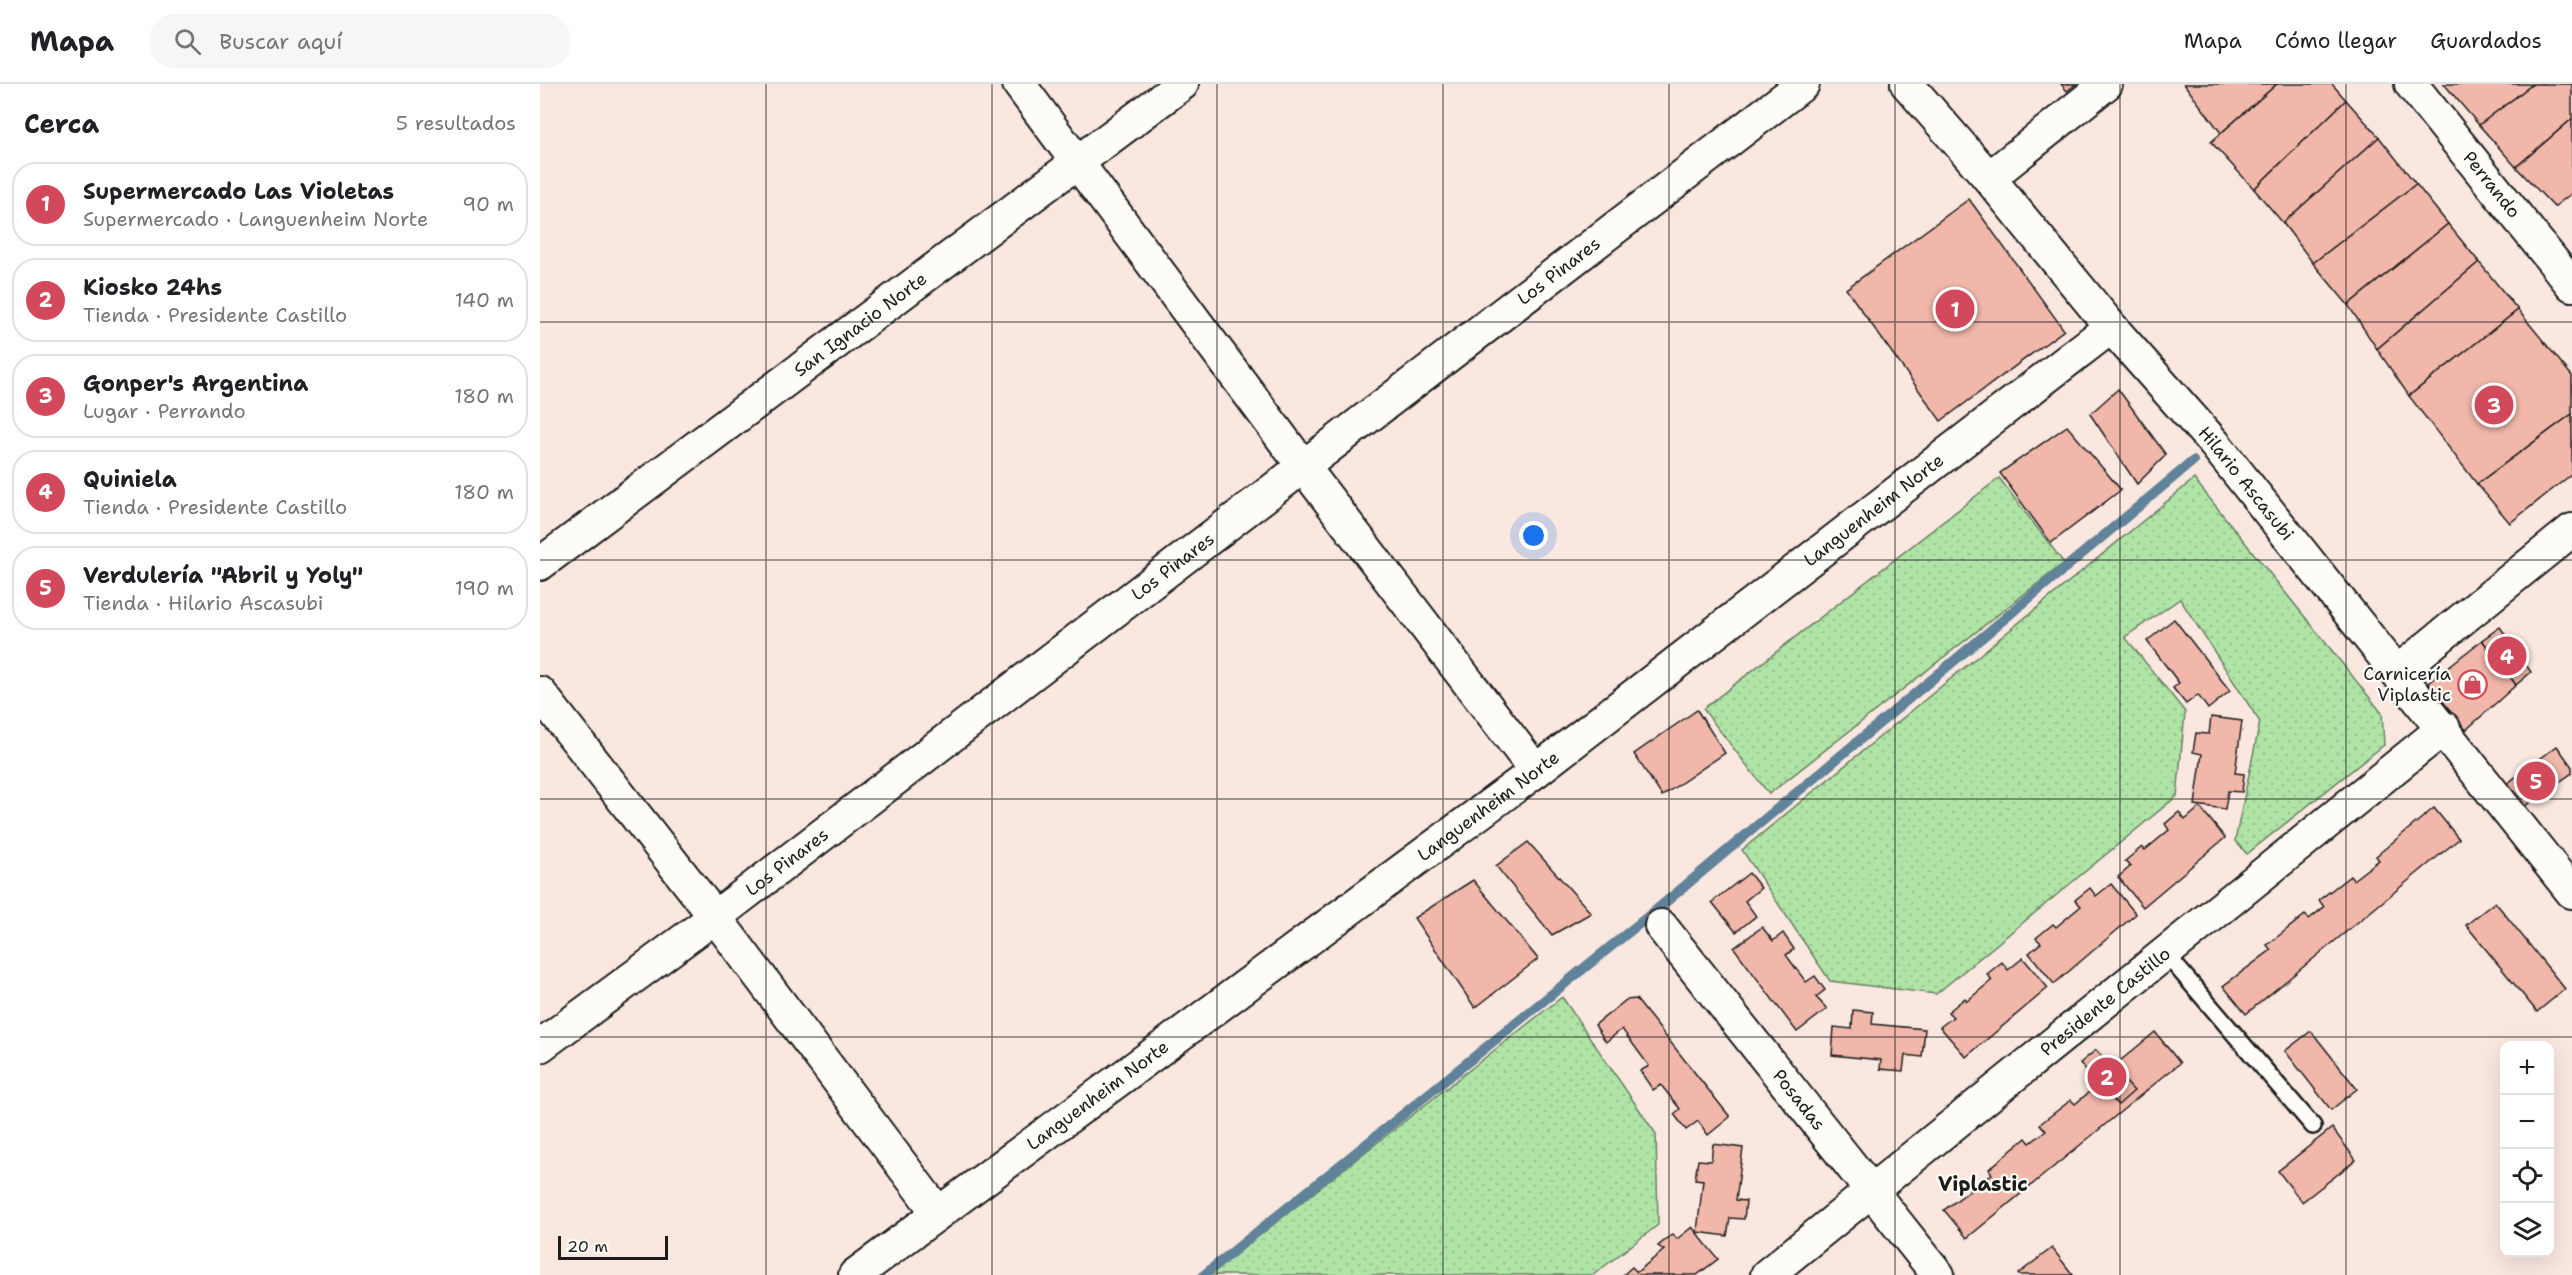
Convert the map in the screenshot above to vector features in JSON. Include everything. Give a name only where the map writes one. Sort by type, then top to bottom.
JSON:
[{"type":"street","points":[[1019,84],[1302,465],[1536,771]]},
{"type":"street","name":"San Ignacio Norte","points":[[540,564],[1182,84]]},
{"type":"street","name":"Los Pinares","points":[[540,1046],[715,917],[1302,465],[1803,84]]},
{"type":"street","name":"Hilario Ascasubi","points":[[1907,84],[1989,178],[2111,327],[2214,443],[2444,728],[2572,892]]},
{"type":"street","points":[[1989,178],[2106,84]]},
{"type":"street","name":"Perrando","points":[[2411,84],[2572,285]]},
{"type":"street","name":"Languenheim Norte","points":[[855,1275],[1536,771],[2111,327]]},
{"type":"street","points":[[2397,672],[2572,530]]},
{"type":"street","points":[[540,693],[715,917],[938,1212]]},
{"type":"street","name":"Presidente Castillo","points":[[1767,1275],[2444,728]]},
{"type":"street","name":"Posadas","points":[[1662,926],[1938,1275]]},
{"type":"lane","points":[[2166,953],[2313,1126]]},
{"type":"green space","points":[[1999,478],[2064,563],[1769,794],[1703,709]]},
{"type":"green space","points":[[2194,479],[2382,713],[2384,745],[2247,854],[2235,841],[2260,722],[2180,599],[2125,637],[2185,712],[2177,796],[1936,994],[1830,981],[1742,850]]},
{"type":"green space","points":[[1562,997],[1656,1134],[1658,1225],[1593,1275],[1209,1275]]},
{"type":"building","points":[[2061,84],[2076,84],[2067,91]]},
{"type":"building","points":[[2184,84],[2277,84],[2221,133]]},
{"type":"building","points":[[2277,84],[2332,84],[2346,100],[2254,189],[2211,142]]},
{"type":"building","points":[[2444,84],[2533,84],[2479,125]]},
{"type":"building","points":[[2533,84],[2572,84],[2572,119],[2516,167],[2479,125]]},
{"type":"building","points":[[2346,100],[2379,137],[2283,223],[2254,189]]},
{"type":"building","points":[[2572,119],[2572,193],[2554,207],[2516,167]]},
{"type":"building","points":[[2379,137],[2416,184],[2313,263],[2283,223]]},
{"type":"building","points":[[2416,184],[2448,224],[2348,305],[2313,263]]},
{"type":"building","points":[[1969,199],[2064,330],[1941,421],[1846,289]]},
{"type":"building","points":[[2448,224],[2479,262],[2377,349],[2348,305]]},
{"type":"building","points":[[2479,262],[2518,310],[2409,396],[2377,349]]},
{"type":"building","points":[[2518,310],[2572,376],[2572,414],[2477,484],[2409,396]]},
{"type":"building","points":[[2118,389],[2166,455],[2137,484],[2090,414]]},
{"type":"building","points":[[2572,414],[2572,474],[2510,523],[2477,484]]},
{"type":"building","points":[[2067,426],[2121,490],[2051,543],[2000,473]]},
{"type":"building","points":[[2174,619],[2230,691],[2208,709],[2198,695],[2186,704],[2173,688],[2179,683],[2147,641]]},
{"type":"building","points":[[2500,627],[2531,672],[2516,685],[2482,640]]},
{"type":"building","name":"Carnicería Viplastic","points":[[2482,640],[2516,685],[2466,730],[2428,683]]},
{"type":"building","points":[[1697,710],[1725,753],[1662,796],[1634,754]]},
{"type":"building","points":[[2211,717],[2242,721],[2235,773],[2244,774],[2242,792],[2228,791],[2225,809],[2195,805],[2202,754],[2193,752],[2196,733],[2209,734]]},
{"type":"building","points":[[2557,746],[2572,767],[2572,773],[2518,811],[2500,789]]},
{"type":"building","points":[[2200,807],[2225,838],[2143,907],[2118,877],[2130,867],[2125,861],[2142,847],[2145,850],[2169,830],[2165,824],[2179,812],[2185,820]]},
{"type":"building","points":[[2434,808],[2459,839],[2246,1014],[2223,986],[2271,950],[2267,945],[2305,915],[2309,919],[2324,907],[2319,900],[2350,876],[2353,880],[2379,860],[2376,856]]},
{"type":"building","points":[[1528,842],[1591,913],[1552,935],[1496,866]]},
{"type":"building","points":[[1749,873],[1761,888],[1745,901],[1756,916],[1736,932],[1712,902]]},
{"type":"building","points":[[1473,880],[1538,959],[1475,1008],[1414,918]]},
{"type":"building","points":[[2111,884],[2136,914],[2054,984],[2029,953],[2041,943],[2036,938],[2053,924],[2056,927],[2081,906],[2075,900],[2090,888],[2096,896]]},
{"type":"building","points":[[2495,902],[2565,989],[2537,1012],[2466,925]]},
{"type":"building","points":[[1762,927],[1773,941],[1783,933],[1794,949],[1786,955],[1806,982],[1815,976],[1825,990],[1816,997],[1827,1009],[1797,1032],[1734,948]]},
{"type":"building","points":[[2023,958],[2048,988],[1966,1057],[1940,1027],[1953,1017],[1948,1012],[1965,998],[1967,1001],[1992,980],[1987,974],[2002,962],[2008,970]]},
{"type":"building","points":[[1636,999],[1730,1117],[1708,1135],[1698,1121],[1686,1130],[1674,1114],[1680,1109],[1661,1085],[1653,1090],[1640,1071],[1649,1066],[1622,1029],[1606,1042],[1595,1025],[1626,1000]]},
{"type":"building","points":[[1853,1010],[1873,1012],[1872,1024],[1925,1029],[1922,1057],[1905,1055],[1903,1071],[1880,1069],[1881,1060],[1832,1055],[1834,1027],[1852,1029]]},
{"type":"building","points":[[2311,1031],[2357,1089],[2331,1110],[2285,1051]]},
{"type":"building","points":[[2155,1032],[2180,1063],[1967,1238],[1944,1210],[1992,1174],[1989,1169],[2026,1138],[2030,1143],[2046,1131],[2040,1124],[2071,1100],[2075,1104],[2100,1083],[2097,1080]]},
{"type":"building","points":[[2096,1050],[2134,1091],[2118,1105],[2080,1063]]},
{"type":"building","points":[[2332,1128],[2356,1160],[2302,1202],[2278,1171]]},
{"type":"building","points":[[1713,1144],[1743,1148],[1736,1200],[1746,1201],[1744,1219],[1730,1218],[1727,1236],[1697,1232],[1703,1180],[1695,1179],[1698,1160],[1711,1161]]},
{"type":"building","points":[[1692,1227],[1718,1259],[1697,1275],[1623,1275],[1632,1267],[1637,1272],[1664,1250],[1658,1246],[1673,1234],[1677,1239]]},
{"type":"building","points":[[2052,1248],[2073,1275],[2018,1274]]},
{"type":"waterway","points":[[1204,1275],[1661,906],[2193,461]]},
{"type":"place","name":"Supermercado Las Violetas","points":[[1955,309]]},
{"type":"place","name":"Gonper's Argentina","points":[[2494,405]]},
{"type":"place","name":"Quiniela","points":[[2507,656]]},
{"type":"place","name":"Carnicería Viplastic","points":[[2472,684]]},
{"type":"place","name":"Verdulería \"Abril y Yoly\"","points":[[2536,781]]},
{"type":"place","name":"Kiosko 24hs","points":[[2107,1077]]},
{"type":"district","name":"Viplastic","points":[[1983,1184]]}]
